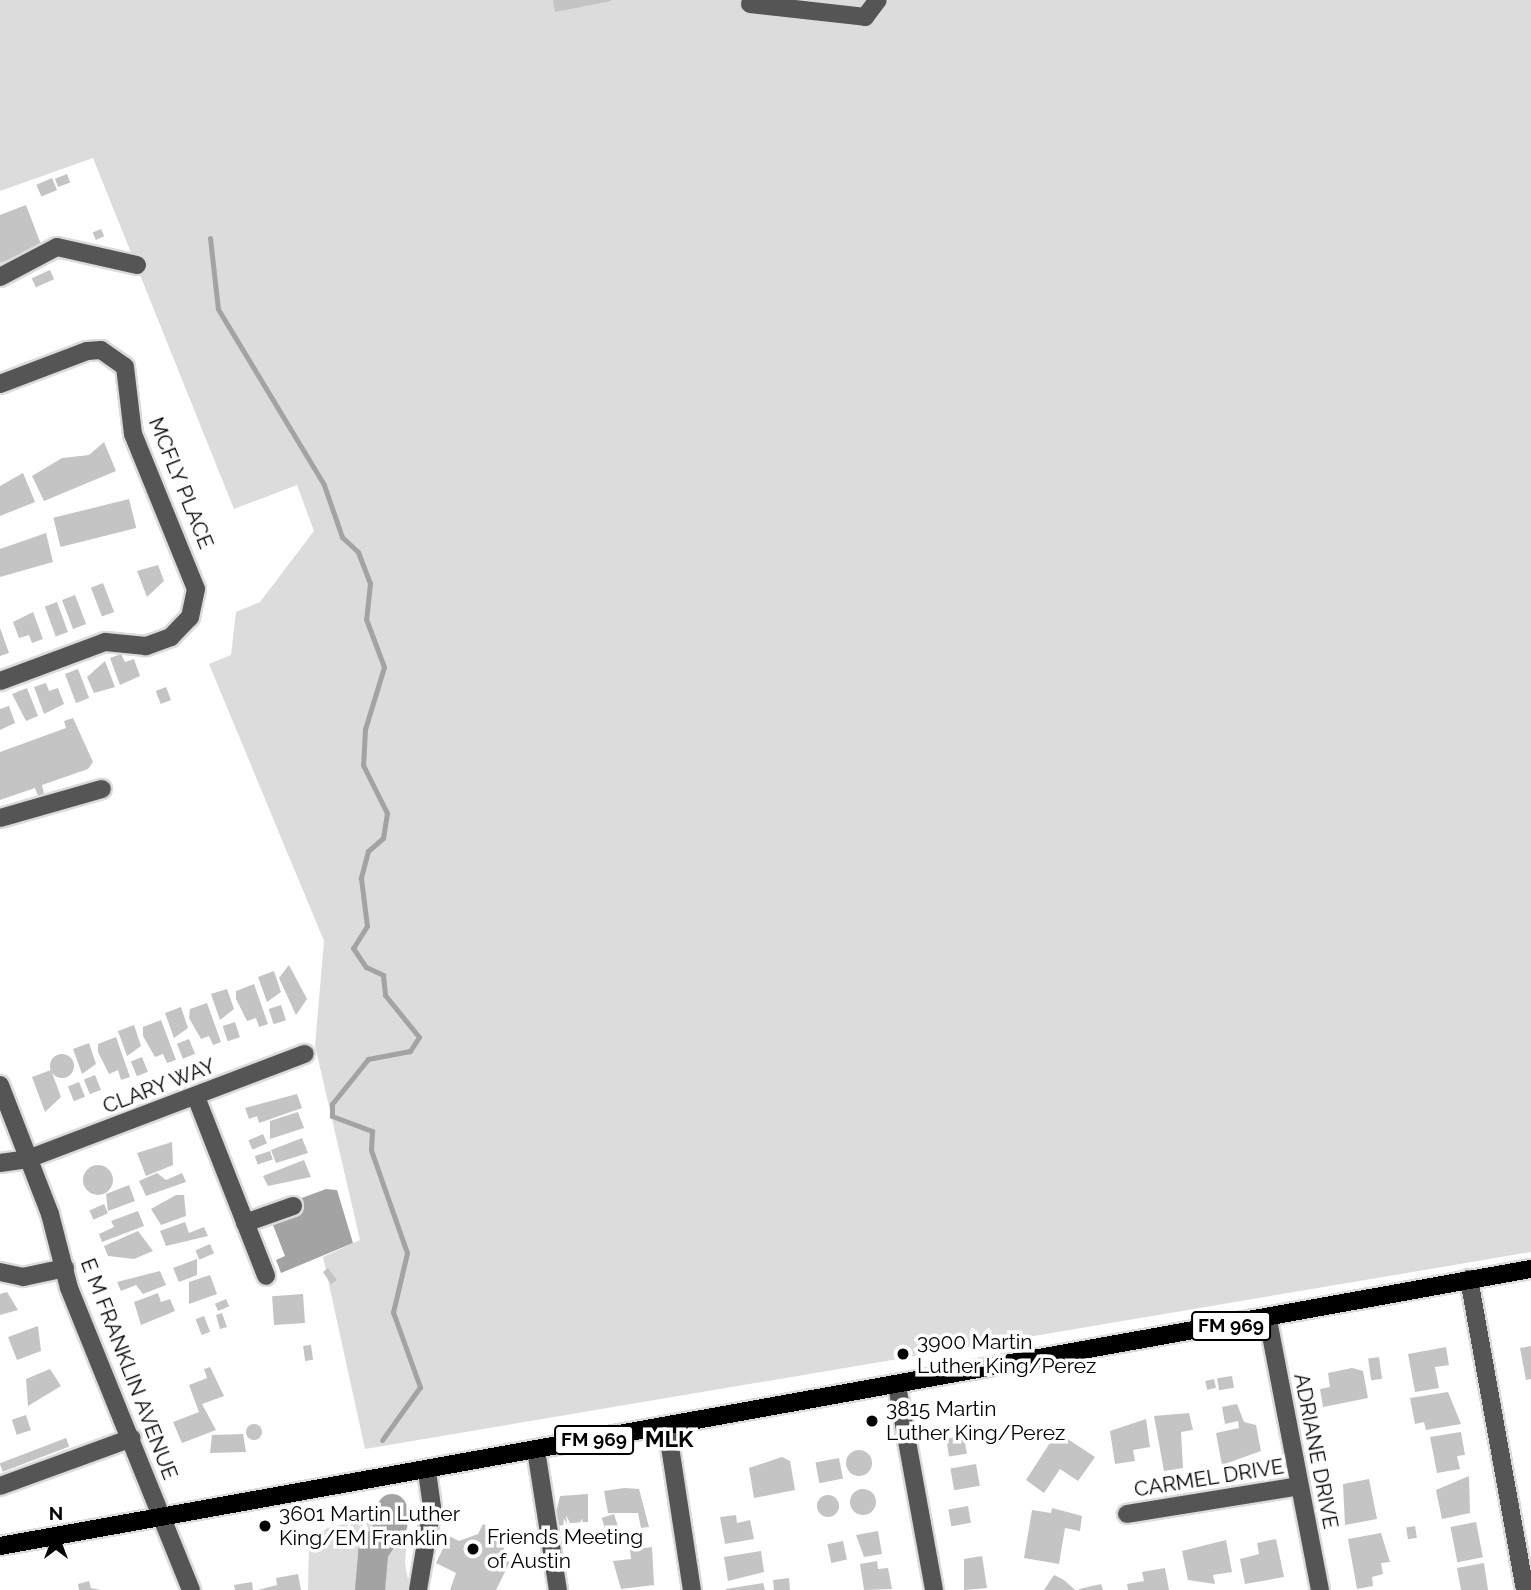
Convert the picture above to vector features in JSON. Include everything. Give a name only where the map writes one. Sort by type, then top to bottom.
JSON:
[{"type":"main road","name":"FM 969","points":[[0,1546],[1268,1320],[1531,1269]]},
{"type":"street","points":[[750,4],[865,17],[878,0]]},
{"type":"street","points":[[0,277],[57,247],[137,265]]},
{"type":"street","name":"MCFLY PLACE","points":[[0,384],[101,350],[130,378],[133,434],[191,572],[195,604],[182,628],[157,643],[105,642],[0,681]]},
{"type":"street","points":[[0,818],[102,789]]},
{"type":"street","name":"CLARY WAY","points":[[0,1163],[28,1159],[305,1054]]},
{"type":"street","name":"E M FRANKLIN AVENUE","points":[[0,1085],[65,1268],[191,1590]]},
{"type":"street","points":[[196,1097],[266,1276]]},
{"type":"street","points":[[245,1223],[293,1206]]},
{"type":"street","points":[[0,1272],[23,1277],[65,1268]]},
{"type":"street","points":[[1469,1279],[1525,1590]]},
{"type":"street","name":"ADRIANE DRIVE","points":[[1268,1320],[1320,1590]]},
{"type":"street","points":[[897,1386],[934,1590]]},
{"type":"street","points":[[667,1427],[692,1590]]},
{"type":"street","points":[[0,1486],[132,1438]]},
{"type":"street","points":[[536,1450],[558,1590]]},
{"type":"street","points":[[418,1590],[432,1507],[426,1470]]},
{"type":"street","name":"CARMEL DRIVE","points":[[1127,1514],[1299,1486]]},
{"type":"shaded area","points":[[0,0],[1531,0],[1531,1252],[365,1449],[323,1257],[360,1240],[315,1046],[324,941],[209,664],[231,655],[236,612],[260,602],[314,531],[297,485],[234,509],[93,158],[0,191]]},
{"type":"shaded area","points":[[326,1189],[337,1190],[353,1243],[281,1273],[276,1260],[285,1256],[273,1225],[286,1220],[291,1202]]},
{"type":"shaded area","points":[[409,1509],[405,1563],[410,1590],[308,1590],[309,1541],[327,1528]]},
{"type":"building","points":[[553,0],[611,0],[611,1],[555,12]]},
{"type":"building","points":[[67,174],[70,182],[58,187],[55,179]]},
{"type":"building","points":[[52,178],[57,190],[41,197],[36,185]]},
{"type":"building","points":[[26,205],[42,247],[0,263],[0,215]]},
{"type":"building","points":[[101,229],[104,236],[96,240],[93,233]]},
{"type":"building","points":[[50,270],[54,279],[36,287],[32,278]]},
{"type":"building","points":[[104,442],[116,471],[44,501],[32,476],[62,458],[89,455]]},
{"type":"building","points":[[23,473],[35,502],[0,516],[0,486]]},
{"type":"building","points":[[129,499],[136,528],[61,547],[53,518]]},
{"type":"building","points":[[46,533],[53,562],[0,577],[0,549]]},
{"type":"building","points":[[158,565],[164,581],[147,597],[137,571]]},
{"type":"building","points":[[103,583],[114,612],[102,617],[91,588]]},
{"type":"building","points":[[75,595],[86,624],[73,629],[62,600]]},
{"type":"building","points":[[57,602],[68,632],[56,637],[45,606]]},
{"type":"building","points":[[33,612],[43,639],[32,643],[29,635],[19,638],[13,622]]},
{"type":"building","points":[[0,628],[9,653],[0,656]]},
{"type":"building","points":[[121,654],[125,662],[134,659],[140,676],[120,685],[110,658]]},
{"type":"building","points":[[105,661],[115,687],[94,693],[87,677]]},
{"type":"building","points":[[78,669],[89,698],[76,703],[65,674]]},
{"type":"building","points":[[46,683],[49,691],[58,688],[64,704],[44,714],[34,687]]},
{"type":"building","points":[[166,687],[171,700],[161,704],[156,691]]},
{"type":"building","points":[[27,688],[38,716],[26,721],[12,694]]},
{"type":"building","points":[[9,706],[15,723],[0,730],[0,709]]},
{"type":"building","points":[[73,718],[93,762],[88,769],[42,785],[44,794],[38,796],[35,788],[0,800],[0,752],[66,728],[64,721]]},
{"type":"building","points":[[289,965],[307,999],[296,1015],[279,978]]},
{"type":"building","points":[[274,971],[281,992],[267,1002],[258,977]]},
{"type":"building","points":[[254,984],[268,1024],[259,1027],[256,1018],[247,1021],[236,999],[236,991]]},
{"type":"building","points":[[227,989],[234,1009],[220,1020],[211,994]]},
{"type":"building","points":[[207,1003],[221,1042],[213,1045],[209,1036],[201,1039],[189,1018],[190,1009]]},
{"type":"building","points":[[281,1005],[286,1020],[274,1024],[269,1009]]},
{"type":"building","points":[[181,1007],[188,1028],[174,1038],[165,1013]]},
{"type":"building","points":[[161,1020],[176,1060],[167,1063],[163,1054],[155,1057],[143,1036],[143,1027]]},
{"type":"building","points":[[235,1022],[240,1037],[228,1041],[223,1026]]},
{"type":"building","points":[[134,1025],[141,1046],[127,1056],[118,1031]]},
{"type":"building","points":[[116,1037],[130,1077],[121,1080],[118,1070],[109,1074],[98,1052],[98,1044]]},
{"type":"building","points":[[189,1039],[195,1054],[183,1059],[177,1044]]},
{"type":"building","points":[[89,1043],[96,1064],[82,1074],[73,1049]]},
{"type":"building","points":[[62,1054],[70,1058],[74,1066],[70,1074],[62,1078],[54,1074],[50,1066],[54,1058]]},
{"type":"building","points":[[142,1057],[148,1072],[137,1076],[131,1061]]},
{"type":"building","points":[[51,1070],[61,1097],[45,1112],[32,1077]]},
{"type":"building","points":[[95,1075],[101,1090],[90,1094],[84,1079]]},
{"type":"building","points":[[79,1082],[85,1097],[74,1101],[68,1086]]},
{"type":"building","points":[[297,1094],[302,1108],[259,1123],[257,1116],[249,1119],[245,1108]]},
{"type":"building","points":[[298,1112],[304,1128],[270,1139],[270,1121]]},
{"type":"building","points":[[263,1134],[267,1143],[252,1150],[248,1141]]},
{"type":"building","points":[[302,1138],[308,1153],[276,1163],[271,1150]]},
{"type":"building","points":[[172,1142],[173,1165],[146,1176],[137,1153]]},
{"type":"building","points":[[270,1151],[273,1160],[258,1165],[255,1156]]},
{"type":"building","points":[[304,1160],[311,1177],[268,1186],[263,1176]]},
{"type":"building","points":[[98,1165],[104,1166],[112,1174],[112,1186],[104,1194],[98,1195],[92,1194],[84,1186],[83,1180],[84,1174],[92,1166]]},
{"type":"building","points":[[157,1173],[166,1180],[182,1173],[186,1182],[146,1196],[139,1181]]},
{"type":"building","points":[[129,1185],[135,1201],[108,1211],[106,1194]]},
{"type":"building","points":[[176,1195],[184,1195],[186,1216],[161,1225],[151,1209]]},
{"type":"building","points":[[104,1204],[108,1213],[93,1220],[89,1211]]},
{"type":"building","points":[[138,1211],[144,1226],[102,1242],[99,1234],[114,1227],[111,1221]]},
{"type":"building","points":[[185,1222],[189,1233],[204,1227],[208,1236],[166,1246],[160,1231]]},
{"type":"building","points":[[138,1231],[153,1251],[134,1259],[108,1256],[104,1246]]},
{"type":"building","points":[[210,1244],[214,1253],[199,1260],[195,1251]]},
{"type":"building","points":[[197,1259],[197,1275],[179,1282],[173,1268]]},
{"type":"building","points":[[328,1268],[337,1280],[331,1284],[323,1272]]},
{"type":"building","points":[[160,1271],[166,1285],[143,1294],[136,1285],[121,1291],[117,1282]]},
{"type":"building","points":[[210,1275],[217,1294],[189,1304],[189,1282]]},
{"type":"building","points":[[7,1292],[18,1310],[0,1315],[0,1294]]},
{"type":"building","points":[[158,1293],[161,1302],[170,1299],[175,1311],[141,1325],[134,1302]]},
{"type":"building","points":[[303,1294],[305,1323],[274,1325],[272,1296]]},
{"type":"building","points":[[226,1299],[229,1306],[218,1311],[215,1304]]},
{"type":"building","points":[[222,1313],[227,1327],[220,1329],[216,1315]]},
{"type":"building","points":[[204,1316],[210,1332],[202,1335],[196,1319]]},
{"type":"building","points":[[38,1326],[41,1351],[17,1360],[8,1337]]},
{"type":"building","points":[[311,1345],[313,1360],[305,1361],[303,1346]]},
{"type":"building","points":[[1531,1346],[1531,1379],[1526,1380],[1520,1348]]},
{"type":"building","points":[[1446,1347],[1449,1365],[1435,1367],[1439,1388],[1415,1392],[1408,1354]]},
{"type":"building","points":[[1379,1357],[1382,1379],[1371,1380],[1368,1359]]},
{"type":"building","points":[[210,1367],[224,1396],[202,1404],[216,1430],[182,1443],[173,1422],[199,1412],[189,1385],[207,1378],[204,1369]]},
{"type":"building","points":[[1352,1368],[1363,1371],[1368,1398],[1323,1407],[1320,1389],[1330,1387],[1328,1373]]},
{"type":"building","points":[[50,1369],[61,1386],[28,1406],[26,1379]]},
{"type":"building","points":[[1232,1376],[1234,1388],[1219,1390],[1217,1378]]},
{"type":"building","points":[[1214,1379],[1216,1388],[1207,1390],[1205,1381]]},
{"type":"building","points":[[1448,1392],[1461,1424],[1426,1430],[1424,1422],[1415,1424],[1410,1398]]},
{"type":"building","points":[[1237,1404],[1244,1422],[1256,1425],[1261,1451],[1222,1465],[1216,1433],[1239,1428],[1238,1421],[1225,1424],[1222,1407]]},
{"type":"building","points":[[1189,1413],[1193,1430],[1181,1432],[1183,1468],[1164,1471],[1154,1416]]},
{"type":"building","points":[[26,1415],[31,1430],[17,1435],[12,1420]]},
{"type":"building","points":[[1146,1419],[1150,1447],[1133,1450],[1135,1461],[1115,1464],[1110,1431]]},
{"type":"building","points":[[254,1424],[260,1426],[260,1438],[254,1440],[248,1438],[246,1432],[248,1426]]},
{"type":"building","points":[[1057,1432],[1095,1457],[1078,1481],[1060,1469],[1044,1493],[1026,1480]]},
{"type":"building","points":[[1461,1432],[1465,1455],[1457,1456],[1460,1469],[1437,1473],[1430,1437]]},
{"type":"building","points":[[243,1434],[246,1452],[210,1453],[212,1435]]},
{"type":"building","points":[[964,1436],[967,1454],[949,1457],[946,1439]]},
{"type":"building","points":[[66,1438],[69,1446],[3,1472],[0,1463]]},
{"type":"building","points":[[859,1450],[868,1454],[872,1463],[868,1472],[859,1476],[850,1472],[846,1463],[850,1454]]},
{"type":"building","points":[[782,1457],[790,1461],[795,1490],[754,1498],[749,1468]]},
{"type":"building","points":[[839,1458],[843,1479],[819,1483],[815,1463]]},
{"type":"building","points":[[976,1464],[980,1486],[954,1490],[950,1469]]},
{"type":"building","points":[[1469,1476],[1470,1513],[1442,1519],[1436,1490]]},
{"type":"building","points":[[1369,1479],[1377,1519],[1345,1525],[1343,1484]]},
{"type":"building","points":[[639,1489],[649,1527],[641,1528],[638,1513],[608,1513],[604,1491]]},
{"type":"building","points":[[863,1489],[872,1493],[876,1502],[872,1511],[863,1515],[854,1511],[850,1502],[854,1493]]},
{"type":"building","points":[[588,1494],[588,1522],[570,1523],[566,1515],[567,1525],[553,1526],[560,1496]]},
{"type":"building","points":[[828,1495],[836,1498],[839,1506],[836,1514],[828,1517],[820,1514],[817,1506],[820,1498]]},
{"type":"building","points":[[968,1506],[971,1523],[951,1526],[948,1509]]},
{"type":"building","points":[[1052,1508],[1082,1516],[1080,1531],[1065,1528],[1059,1564],[1024,1558],[1032,1510],[1051,1513]]},
{"type":"building","points":[[614,1514],[619,1529],[607,1533],[602,1518]]},
{"type":"building","points":[[736,1515],[737,1523],[750,1520],[754,1539],[725,1544],[720,1517]]},
{"type":"building","points":[[1476,1522],[1483,1557],[1457,1562],[1450,1527]]},
{"type":"building","name":"Friends Meeting of Austin","points":[[483,1524],[510,1537],[500,1557],[510,1562],[496,1590],[450,1590],[456,1573],[436,1563],[449,1536],[459,1541],[478,1534]]},
{"type":"building","points":[[1415,1526],[1417,1538],[1408,1539],[1406,1527]]},
{"type":"building","points":[[878,1531],[882,1554],[864,1557],[856,1535]]},
{"type":"building","points":[[1381,1533],[1390,1562],[1381,1563],[1383,1574],[1372,1577],[1373,1586],[1357,1589],[1348,1539]]},
{"type":"building","points":[[1276,1539],[1284,1577],[1245,1584],[1240,1559],[1259,1554],[1257,1543]]},
{"type":"building","points":[[1226,1540],[1232,1572],[1213,1575],[1215,1584],[1188,1580],[1182,1551]]},
{"type":"building","points":[[843,1541],[847,1560],[831,1563],[827,1544]]},
{"type":"building","points":[[652,1547],[654,1585],[621,1589],[613,1561],[631,1559],[630,1550]]},
{"type":"building","points":[[761,1551],[764,1572],[728,1581],[724,1557]]},
{"type":"building","points":[[982,1556],[987,1588],[964,1590],[964,1559]]},
{"type":"building","points":[[877,1561],[878,1569],[888,1568],[892,1589],[864,1590],[860,1564]]},
{"type":"building","points":[[1484,1563],[1488,1590],[1461,1590],[1457,1568]]},
{"type":"building","points":[[1165,1568],[1169,1590],[1128,1590],[1127,1584],[1144,1581],[1142,1572]]},
{"type":"building","points":[[298,1574],[301,1590],[258,1590],[277,1585],[276,1578]]},
{"type":"building","points":[[1054,1575],[1064,1580],[1075,1590],[1044,1590]]},
{"type":"building","points":[[789,1578],[790,1590],[774,1590],[773,1580]]},
{"type":"building","points":[[89,1581],[91,1588],[101,1590],[79,1590],[78,1584]]},
{"type":"building","points":[[252,1582],[253,1590],[235,1590],[234,1585]]},
{"type":"building","points":[[763,1583],[765,1590],[726,1590],[726,1589]]},
{"type":"building","points":[[1101,1584],[1103,1590],[1079,1590],[1079,1589]]},
{"type":"waterway","points":[[210,238],[218,309],[324,485],[342,537],[358,552],[370,583],[366,619],[384,667],[365,729],[363,765],[387,813],[383,838],[368,851],[361,878],[367,926],[353,948],[366,967],[383,975],[385,995],[419,1037],[410,1051],[368,1059],[332,1104],[332,1116],[372,1131],[371,1150],[407,1253],[393,1312],[420,1387],[382,1440]]},
{"type":"waterway","points":[[370,1590],[373,1552],[392,1524],[392,1509]]},
{"type":"place","name":"3900 Martin Luther King/Perez","points":[[903,1354]]},
{"type":"place","name":"3815 Martin Luther King/Perez","points":[[872,1421]]},
{"type":"place","name":"3601 Martin Luther King/EM Franklin","points":[[265,1526]]},
{"type":"place","name":"Friends Meeting of Austin","points":[[473,1549]]},
{"type":"district","name":"MLK","points":[[669,1439]]}]
